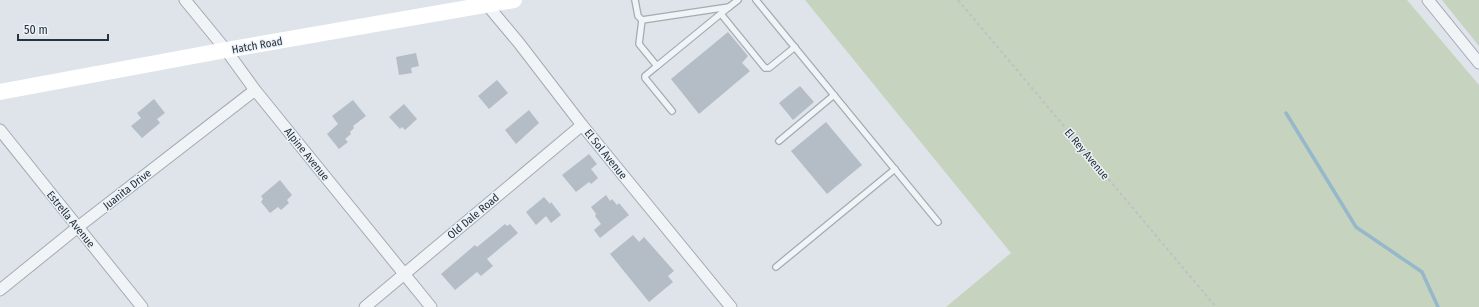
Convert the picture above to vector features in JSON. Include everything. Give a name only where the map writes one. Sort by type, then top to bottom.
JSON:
[{"type":"street","name":"Alpine Avenue","points":[[185,0],[226,50],[255,90],[431,307]]},
{"type":"street","name":"Hatch Road","points":[[0,92],[484,2],[514,0]]},
{"type":"street","points":[[1428,0],[1479,63]]},
{"type":"street","name":"El Sol Avenue","points":[[484,2],[519,43],[582,125],[731,307]]},
{"type":"street","name":"Juanita Drive","points":[[0,290],[78,227],[255,90]]},
{"type":"street","name":"Old Dale Road","points":[[365,307],[582,125]]},
{"type":"street","name":"Estrella Avenue","points":[[0,130],[142,307]]},
{"type":"lane","points":[[635,0],[638,16],[642,20]]},
{"type":"lane","points":[[672,110],[645,78],[645,76],[738,0]]},
{"type":"lane","points":[[756,0],[938,222]]},
{"type":"lane","points":[[642,20],[729,7]]},
{"type":"lane","points":[[720,14],[765,68],[769,68],[795,47]]},
{"type":"lane","points":[[642,20],[639,44],[657,66]]},
{"type":"lane","points":[[779,141],[834,95]]},
{"type":"lane","points":[[776,267],[895,169]]},
{"type":"path","name":"El Rey Avenue","points":[[958,0],[1216,307]]},
{"type":"green space","points":[[805,0],[1407,0],[1479,85],[1479,307],[946,307],[1011,253]]},
{"type":"green space","points":[[1442,0],[1479,0],[1479,46]]},
{"type":"building","points":[[728,32],[748,56],[742,63],[750,71],[699,114],[671,79]]},
{"type":"building","points":[[416,53],[419,66],[411,68],[412,73],[399,75],[396,57]]},
{"type":"building","points":[[497,80],[508,93],[489,109],[478,96]]},
{"type":"building","points":[[800,86],[814,102],[793,120],[779,103]]},
{"type":"building","points":[[154,99],[165,113],[157,119],[160,123],[142,138],[131,126],[141,118],[137,113]]},
{"type":"building","points":[[353,100],[366,116],[353,126],[354,128],[350,132],[351,134],[345,139],[348,142],[339,149],[327,134],[338,124],[332,116]]},
{"type":"building","points":[[404,104],[417,119],[405,130],[402,127],[400,129],[389,117]]},
{"type":"building","points":[[529,110],[539,123],[516,144],[505,130]]},
{"type":"building","points":[[826,122],[862,165],[827,194],[791,151]]},
{"type":"building","points":[[589,154],[597,164],[591,169],[598,178],[591,184],[589,182],[576,192],[562,175]]},
{"type":"building","points":[[280,180],[292,195],[287,200],[289,203],[281,210],[278,207],[270,213],[261,202],[263,199],[261,196]]},
{"type":"building","points":[[606,195],[610,201],[612,199],[617,205],[619,203],[629,215],[600,238],[594,230],[601,224],[591,207]]},
{"type":"building","points":[[544,197],[550,204],[551,202],[561,215],[551,223],[546,216],[536,225],[526,212]]},
{"type":"building","points":[[505,224],[507,226],[510,224],[518,233],[487,259],[493,266],[481,276],[477,272],[455,290],[441,274],[475,245],[477,247]]},
{"type":"building","points":[[633,235],[639,242],[644,237],[674,271],[668,276],[673,282],[649,302],[610,254]]},
{"type":"waterway","points":[[1286,113],[1356,227],[1422,272],[1438,307]]}]
